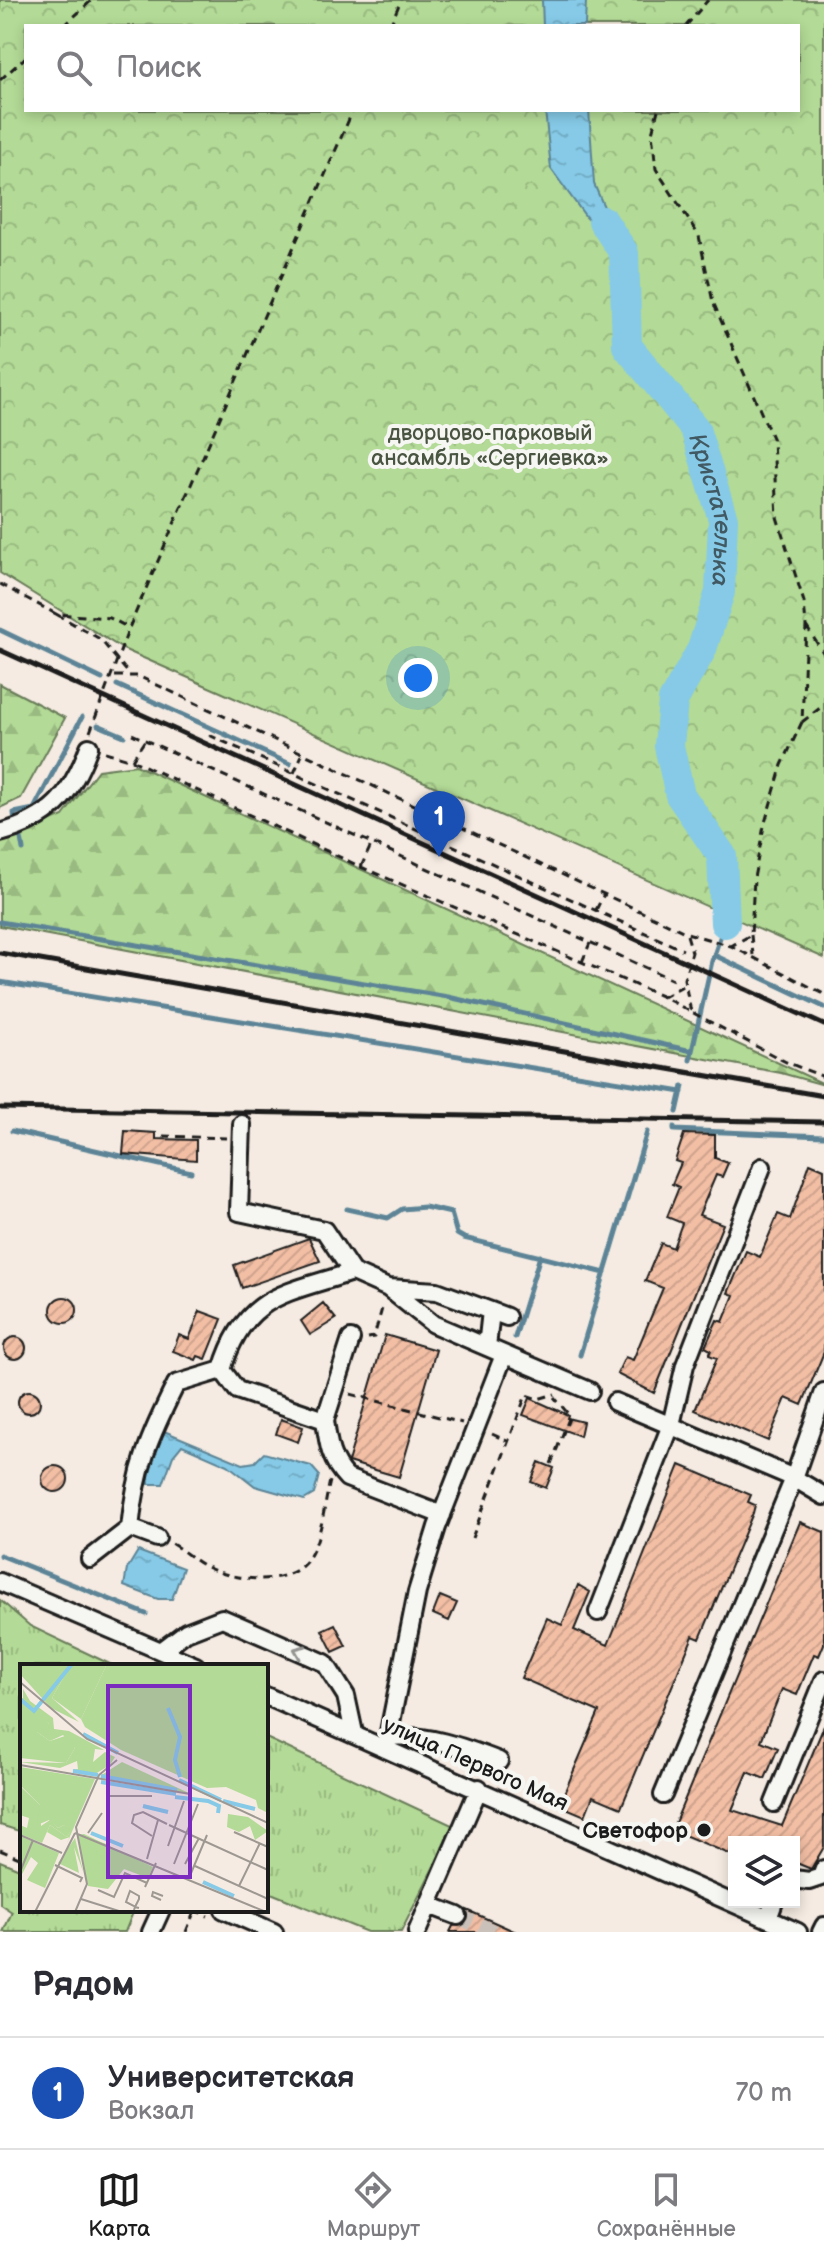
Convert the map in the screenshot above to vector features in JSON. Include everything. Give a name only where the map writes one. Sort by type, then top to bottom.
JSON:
[{"type":"street","points":[[0,833],[22,827],[56,807],[80,772],[89,747]]},
{"type":"street","points":[[241,1132],[239,1212],[324,1230],[352,1272],[388,1288],[433,1324],[590,1391]]},
{"type":"street","points":[[598,1612],[671,1425],[685,1365],[762,1167]]},
{"type":"street","points":[[222,1370],[239,1327],[264,1302],[352,1272]]},
{"type":"street","points":[[388,1288],[437,1291],[507,1317]]},
{"type":"street","points":[[487,1347],[491,1311]]},
{"type":"street","points":[[351,1339],[325,1420],[336,1466],[359,1485],[442,1515]]},
{"type":"street","points":[[499,1761],[443,1742],[410,1736],[387,1742],[417,1592],[442,1515],[504,1355]]},
{"type":"street","points":[[222,1370],[237,1390],[325,1420]]},
{"type":"street","points":[[90,1559],[130,1528],[133,1487],[141,1457],[176,1384],[222,1370]]},
{"type":"street","points":[[663,1795],[794,1478],[824,1392]]},
{"type":"street","points":[[615,1402],[794,1478],[824,1496]]},
{"type":"street","points":[[130,1528],[157,1538]]},
{"type":"street","points":[[0,1582],[191,1664]]},
{"type":"street","points":[[161,1651],[186,1632],[222,1618],[325,1663],[346,1696],[354,1733]]},
{"type":"street","points":[[774,1803],[824,1680]]},
{"type":"street","name":"улица Первого Мая","points":[[268,1697],[354,1733],[387,1742],[479,1788],[798,1932]]},
{"type":"street","points":[[417,1932],[479,1788]]},
{"type":"street","points":[[800,1880],[821,1877],[824,1869]]},
{"type":"street","points":[[429,1905],[458,1916]]},
{"type":"street","points":[[768,1919],[772,1908]]},
{"type":"street","points":[[151,1932],[160,1912]]},
{"type":"street","points":[[229,1912],[274,1932]]},
{"type":"street","points":[[821,1932],[824,1926]]},
{"type":"path","points":[[66,24],[92,0]]},
{"type":"path","points":[[391,24],[401,0]]},
{"type":"path","points":[[688,24],[708,0]]},
{"type":"path","points":[[0,80],[24,59]]},
{"type":"path","points":[[352,112],[129,628],[114,676],[91,725],[89,747],[132,760],[361,867],[663,997],[824,1077]]},
{"type":"path","points":[[657,112],[652,133],[656,169],[699,236],[713,302],[773,440],[777,517],[804,602],[802,722],[782,765],[764,826],[754,878],[753,956]]},
{"type":"path","points":[[0,584],[100,639],[129,674],[688,935],[715,940],[753,956],[824,994]]},
{"type":"path","points":[[56,614],[110,618],[129,628]]},
{"type":"path","points":[[806,626],[824,654]]},
{"type":"path","points":[[114,676],[129,674]]},
{"type":"path","points":[[802,722],[824,705]]},
{"type":"path","points":[[132,734],[673,980]]},
{"type":"path","points":[[209,735],[683,950]]},
{"type":"path","points":[[132,760],[145,740]]},
{"type":"path","points":[[294,773],[302,755]]},
{"type":"path","points":[[361,867],[372,843]]},
{"type":"path","points":[[596,910],[604,894]]},
{"type":"path","points":[[688,935],[690,964],[684,984],[691,1012]]},
{"type":"path","points":[[731,946],[751,935]]},
{"type":"path","points":[[582,962],[590,942]]},
{"type":"path","points":[[663,997],[684,984]]},
{"type":"path","points":[[163,1136],[241,1132]]},
{"type":"path","points":[[378,1323],[381,1312]]},
{"type":"path","points":[[554,1397],[561,1379]]},
{"type":"path","points":[[334,1390],[475,1428],[508,1441]]},
{"type":"path","points":[[472,1538],[526,1395],[538,1399],[554,1397]]},
{"type":"path","points":[[551,1464],[570,1416],[554,1397]]},
{"type":"path","points":[[157,1538],[216,1572],[282,1577],[302,1567],[311,1553],[336,1466]]},
{"type":"path","points":[[0,1850],[20,1858]]},
{"type":"path","points":[[186,1932],[194,1912]]},
{"type":"green space","name":"дворцово-парковый ансамбль «Сергиевка»","points":[[0,0],[824,0],[824,958],[123,649],[0,573]]},
{"type":"green space","points":[[0,684],[65,718],[21,798],[0,808]]},
{"type":"green space","points":[[136,765],[824,1085],[781,1073],[0,926],[0,843],[63,816],[98,770]]},
{"type":"green space","points":[[0,1600],[30,1626],[110,1664],[20,1664],[20,1831],[0,1825]]},
{"type":"green space","points":[[268,1739],[454,1826],[401,1932],[367,1932],[268,1892]]},
{"type":"green space","points":[[0,1861],[20,1869],[20,1912],[133,1912],[125,1932],[3,1932],[12,1912],[0,1904]]},
{"type":"water","points":[[542,0],[586,0],[585,24],[543,24]]},
{"type":"water","points":[[545,112],[589,112],[594,184],[624,253],[586,217],[551,169]]},
{"type":"water","points":[[164,1431],[243,1464],[255,1462],[264,1453],[311,1466],[319,1475],[314,1494],[304,1500],[255,1486],[228,1465],[182,1445],[173,1456],[163,1484],[149,1484],[148,1473]]},
{"type":"water","points":[[138,1551],[183,1568],[172,1599],[158,1599],[124,1586],[127,1569]]},
{"type":"building","points":[[125,1131],[156,1133],[156,1139],[196,1140],[196,1160],[123,1154]]},
{"type":"building","points":[[684,1134],[715,1135],[715,1158],[728,1163],[722,1177],[716,1175],[699,1215],[723,1224],[654,1393],[617,1374],[625,1357],[633,1360],[663,1288],[645,1281],[661,1243],[673,1248],[682,1223],[667,1217],[679,1187],[672,1184],[681,1163],[675,1161]]},
{"type":"building","points":[[810,1163],[824,1169],[824,1352],[802,1405],[786,1398],[768,1441],[695,1410],[717,1358],[709,1355],[711,1350],[705,1347],[717,1320],[723,1322],[734,1295],[728,1293],[746,1251],[760,1257],[778,1214],[790,1219]]},
{"type":"building","points":[[309,1238],[320,1261],[242,1288],[234,1265]]},
{"type":"building","points":[[64,1297],[73,1301],[77,1310],[73,1319],[64,1323],[55,1319],[51,1310],[55,1301]]},
{"type":"building","points":[[323,1303],[336,1319],[310,1335],[301,1321]]},
{"type":"building","points":[[200,1311],[222,1319],[206,1359],[198,1356],[196,1360],[173,1351],[179,1335],[189,1339]]},
{"type":"building","points":[[385,1335],[436,1350],[399,1477],[348,1462]]},
{"type":"building","points":[[15,1337],[23,1340],[26,1348],[23,1356],[15,1359],[7,1356],[4,1348],[7,1340]]},
{"type":"building","points":[[29,1391],[37,1394],[40,1402],[37,1410],[29,1413],[21,1410],[18,1402],[21,1394]]},
{"type":"building","points":[[530,1398],[568,1415],[567,1418],[583,1422],[580,1436],[523,1415]]},
{"type":"building","points":[[281,1419],[303,1427],[298,1442],[276,1434]]},
{"type":"building","points":[[539,1462],[554,1468],[546,1488],[531,1482]]},
{"type":"building","points":[[680,1465],[751,1495],[748,1502],[755,1505],[753,1513],[700,1639],[693,1636],[621,1808],[593,1796],[585,1816],[559,1805],[599,1712],[521,1678],[547,1618],[562,1625],[578,1585],[590,1592],[574,1630],[608,1645]]},
{"type":"building","points":[[55,1466],[64,1470],[68,1479],[64,1488],[55,1492],[46,1488],[42,1479],[46,1470]]},
{"type":"building","points":[[800,1522],[824,1532],[824,1644],[819,1656],[814,1654],[797,1695],[782,1689],[761,1741],[778,1748],[765,1779],[748,1772],[732,1810],[782,1826],[824,1726],[824,1847],[811,1869],[800,1864],[800,1836],[728,1836],[728,1853],[672,1830]]},
{"type":"building","points":[[440,1596],[457,1603],[449,1621],[433,1614]]},
{"type":"building","points":[[335,1624],[346,1646],[333,1652],[322,1630]]},
{"type":"building","points":[[467,1910],[516,1932],[450,1932],[453,1926],[466,1924]]},
{"type":"waterway","name":"Кристателька","points":[[603,221],[624,253],[627,346],[695,429],[723,519],[720,592],[702,649],[673,701],[669,746],[680,795],[722,856],[725,923]]},
{"type":"waterway","points":[[0,630],[102,679]]},
{"type":"waterway","points":[[117,685],[290,764]]},
{"type":"waterway","points":[[15,821],[14,813],[34,809],[82,717]]},
{"type":"waterway","points":[[98,725],[124,736]]},
{"type":"waterway","points":[[21,838],[23,850]]},
{"type":"waterway","points":[[0,922],[448,997],[692,1051]]},
{"type":"waterway","points":[[690,1060],[712,961],[725,923]]},
{"type":"waterway","points":[[714,955],[824,1007]]},
{"type":"waterway","points":[[0,982],[682,1092]]},
{"type":"waterway","points":[[677,1112],[683,1086]]},
{"type":"waterway","points":[[674,1127],[674,1130],[824,1136]]},
{"type":"waterway","points":[[12,1131],[191,1172]]},
{"type":"waterway","points":[[580,1355],[647,1132]]},
{"type":"waterway","points":[[347,1209],[388,1218],[402,1209],[425,1207],[451,1213],[457,1234],[464,1238],[605,1273]]},
{"type":"waterway","points":[[515,1337],[540,1256]]},
{"type":"waterway","points":[[0,1555],[146,1614]]},
{"type":"tunnel","points":[[458,1916],[493,1932]]},
{"type":"railway","points":[[0,650],[824,1025]]},
{"type":"railway","points":[[0,953],[824,1096]]},
{"type":"railway","points":[[1,1108],[824,1122]]},
{"type":"place","name":"Университетская","points":[[439,857]]},
{"type":"place","name":"Светофор","points":[[704,1830]]}]
